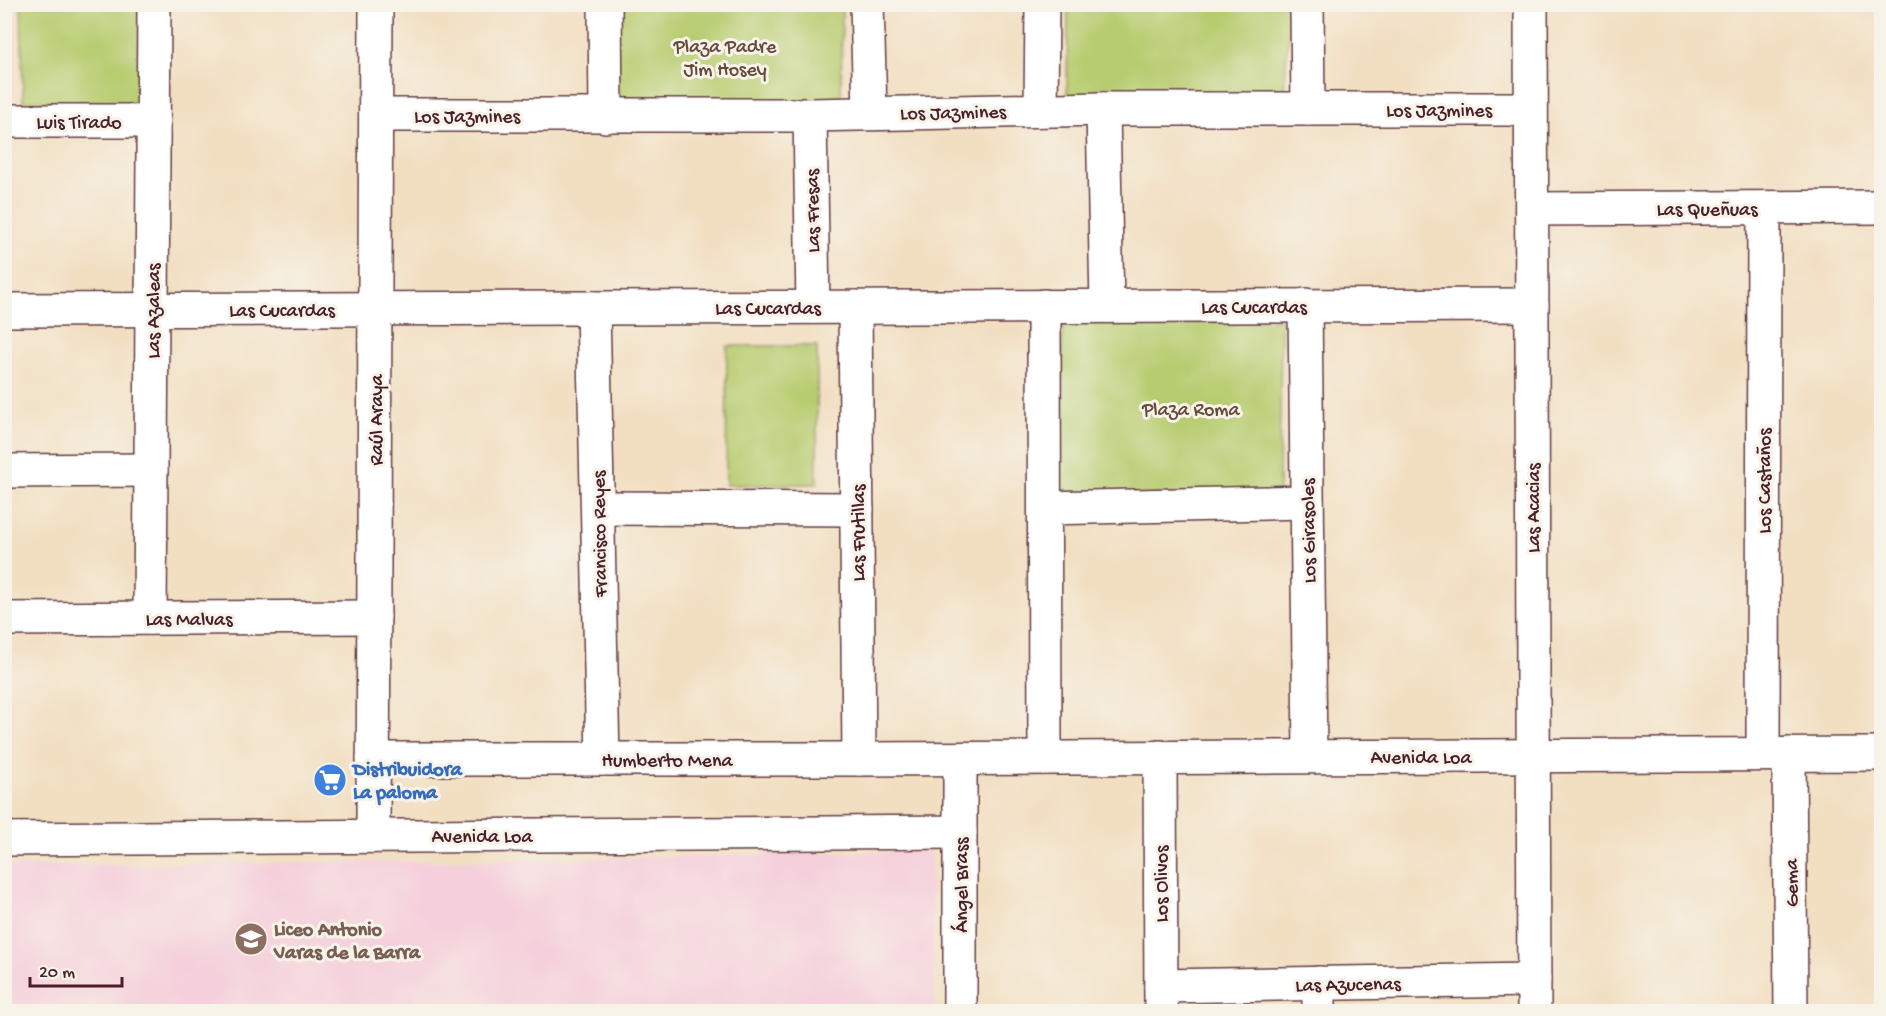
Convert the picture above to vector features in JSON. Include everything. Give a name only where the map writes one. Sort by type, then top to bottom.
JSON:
[{"type":"street","name":"Las Azaleas","points":[[150,618],[154,4]]},
{"type":"street","name":"Raúl Araya","points":[[373,836],[376,4]]},
{"type":"street","points":[[605,4],[606,116]]},
{"type":"street","points":[[867,4],[870,112]]},
{"type":"street","points":[[1041,110],[1042,4]]},
{"type":"street","points":[[1307,4],[1308,109]]},
{"type":"street","name":"Las Acacias","points":[[1531,4],[1534,996]]},
{"type":"street","name":"Los Jazmines","points":[[376,115],[810,115],[1103,109],[1531,109]]},
{"type":"street","points":[[1103,109],[1107,306]]},
{"type":"street","name":"Las Fresas","points":[[810,115],[813,307]]},
{"type":"street","name":"Luis Tirado","points":[[4,121],[154,121]]},
{"type":"street","name":"Las Queñuas","points":[[1532,209],[1881,207]]},
{"type":"street","name":"Los Castaños","points":[[1764,208],[1776,754]]},
{"type":"street","name":"Los Girasoles","points":[[1305,305],[1310,756]]},
{"type":"street","name":"Las Cucardas","points":[[4,310],[1532,305]]},
{"type":"street","points":[[1044,306],[1045,758]]},
{"type":"street","name":"Las Frutillas","points":[[855,307],[859,759]]},
{"type":"street","name":"Francisco Reyes","points":[[593,308],[603,759]]},
{"type":"street","points":[[4,471],[151,470]]},
{"type":"street","points":[[1045,508],[1307,502]]},
{"type":"street","points":[[598,508],[857,509]]},
{"type":"street","name":"Las Malvas","points":[[4,619],[374,617]]},
{"type":"street","name":"Gema","points":[[1776,754],[1791,1011]]},
{"type":"street","name":"Avenida Loa","points":[[960,759],[1881,754]]},
{"type":"street","name":"Los Olivos","points":[[1160,757],[1161,999]]},
{"type":"street","name":"Humberto Mena","points":[[373,759],[960,759]]},
{"type":"street","name":"Ángel Brass","points":[[960,759],[960,1011]]},
{"type":"street","name":"Avenida Loa","points":[[4,839],[960,832]]},
{"type":"street","name":"Las Azucenas","points":[[1161,999],[1534,996]]},
{"type":"shaded area","points":[[931,851],[935,1011],[5,1011],[5,866],[495,860]]},
{"type":"green space","points":[[21,5],[143,5],[147,103],[23,101]]},
{"type":"green space","name":"Plaza Padre Jim Hosey","points":[[609,5],[842,5],[841,108],[609,108]]},
{"type":"green space","points":[[1068,5],[1291,5],[1283,102],[1067,100]]},
{"type":"green space","name":"Plaza Roma","points":[[1281,320],[1279,498],[1058,493],[1063,323]]},
{"type":"green space","points":[[727,346],[817,346],[817,484],[726,485]]},
{"type":"place","name":"Distribuidora La paloma","points":[[330,780]]},
{"type":"place","name":"Liceo Antonio Varas de la Barra","points":[[251,939]]}]
